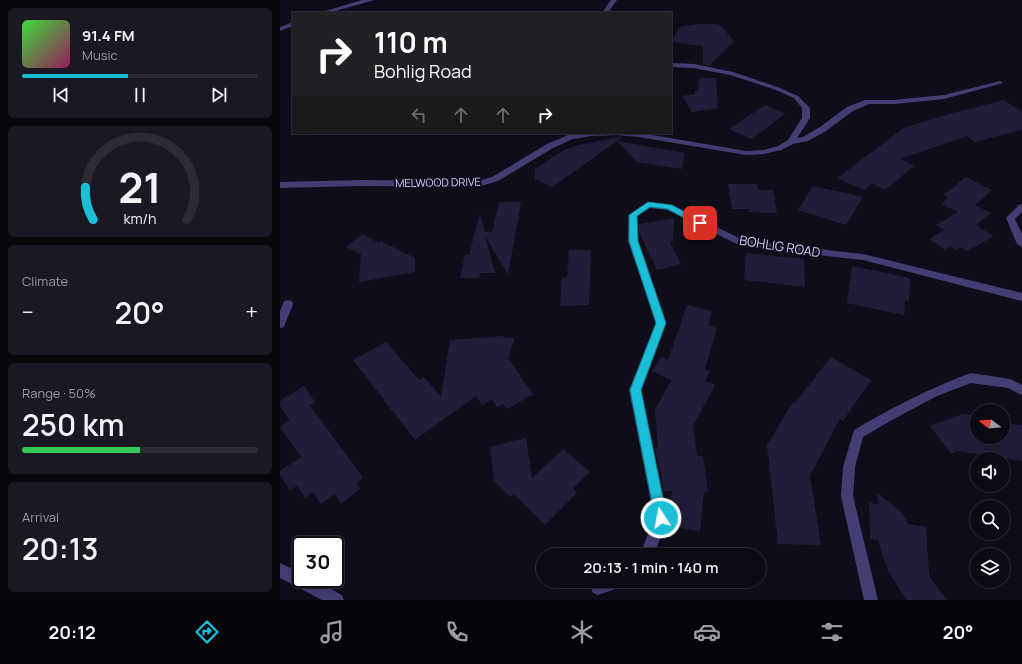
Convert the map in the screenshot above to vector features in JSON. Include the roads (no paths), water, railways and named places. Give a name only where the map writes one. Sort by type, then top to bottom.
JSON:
[{"type":"street","points":[[326,12],[372,0]]},
{"type":"street","points":[[606,12],[614,0]]},
{"type":"street","points":[[280,29],[292,24]]},
{"type":"street","points":[[672,65],[701,67],[731,73],[778,89],[796,97],[806,108],[806,118],[791,142]]},
{"type":"street","name":"MELWOOD DRIVE","points":[[628,134],[746,154],[764,152],[781,148],[791,142],[805,139],[823,129],[850,109],[868,102],[894,102],[944,97],[1000,83]]},
{"type":"street","name":"MELWOOD DRIVE","points":[[280,185],[362,182],[478,184],[496,180],[550,146],[571,137],[592,134]]},
{"type":"street","name":"BOHLIG ROAD","points":[[650,548],[661,518],[636,390],[661,323],[634,241],[633,215],[643,208],[648,205],[669,207],[738,241],[782,248],[863,257],[1022,297]]},
{"type":"street","points":[[1022,207],[1010,218],[1022,244]]},
{"type":"street","points":[[280,324],[288,304]]},
{"type":"street","points":[[871,600],[847,496],[849,467],[858,434],[888,416],[933,393],[971,378],[1010,384],[1022,390]]},
{"type":"street","points":[[280,570],[337,600]]}]
